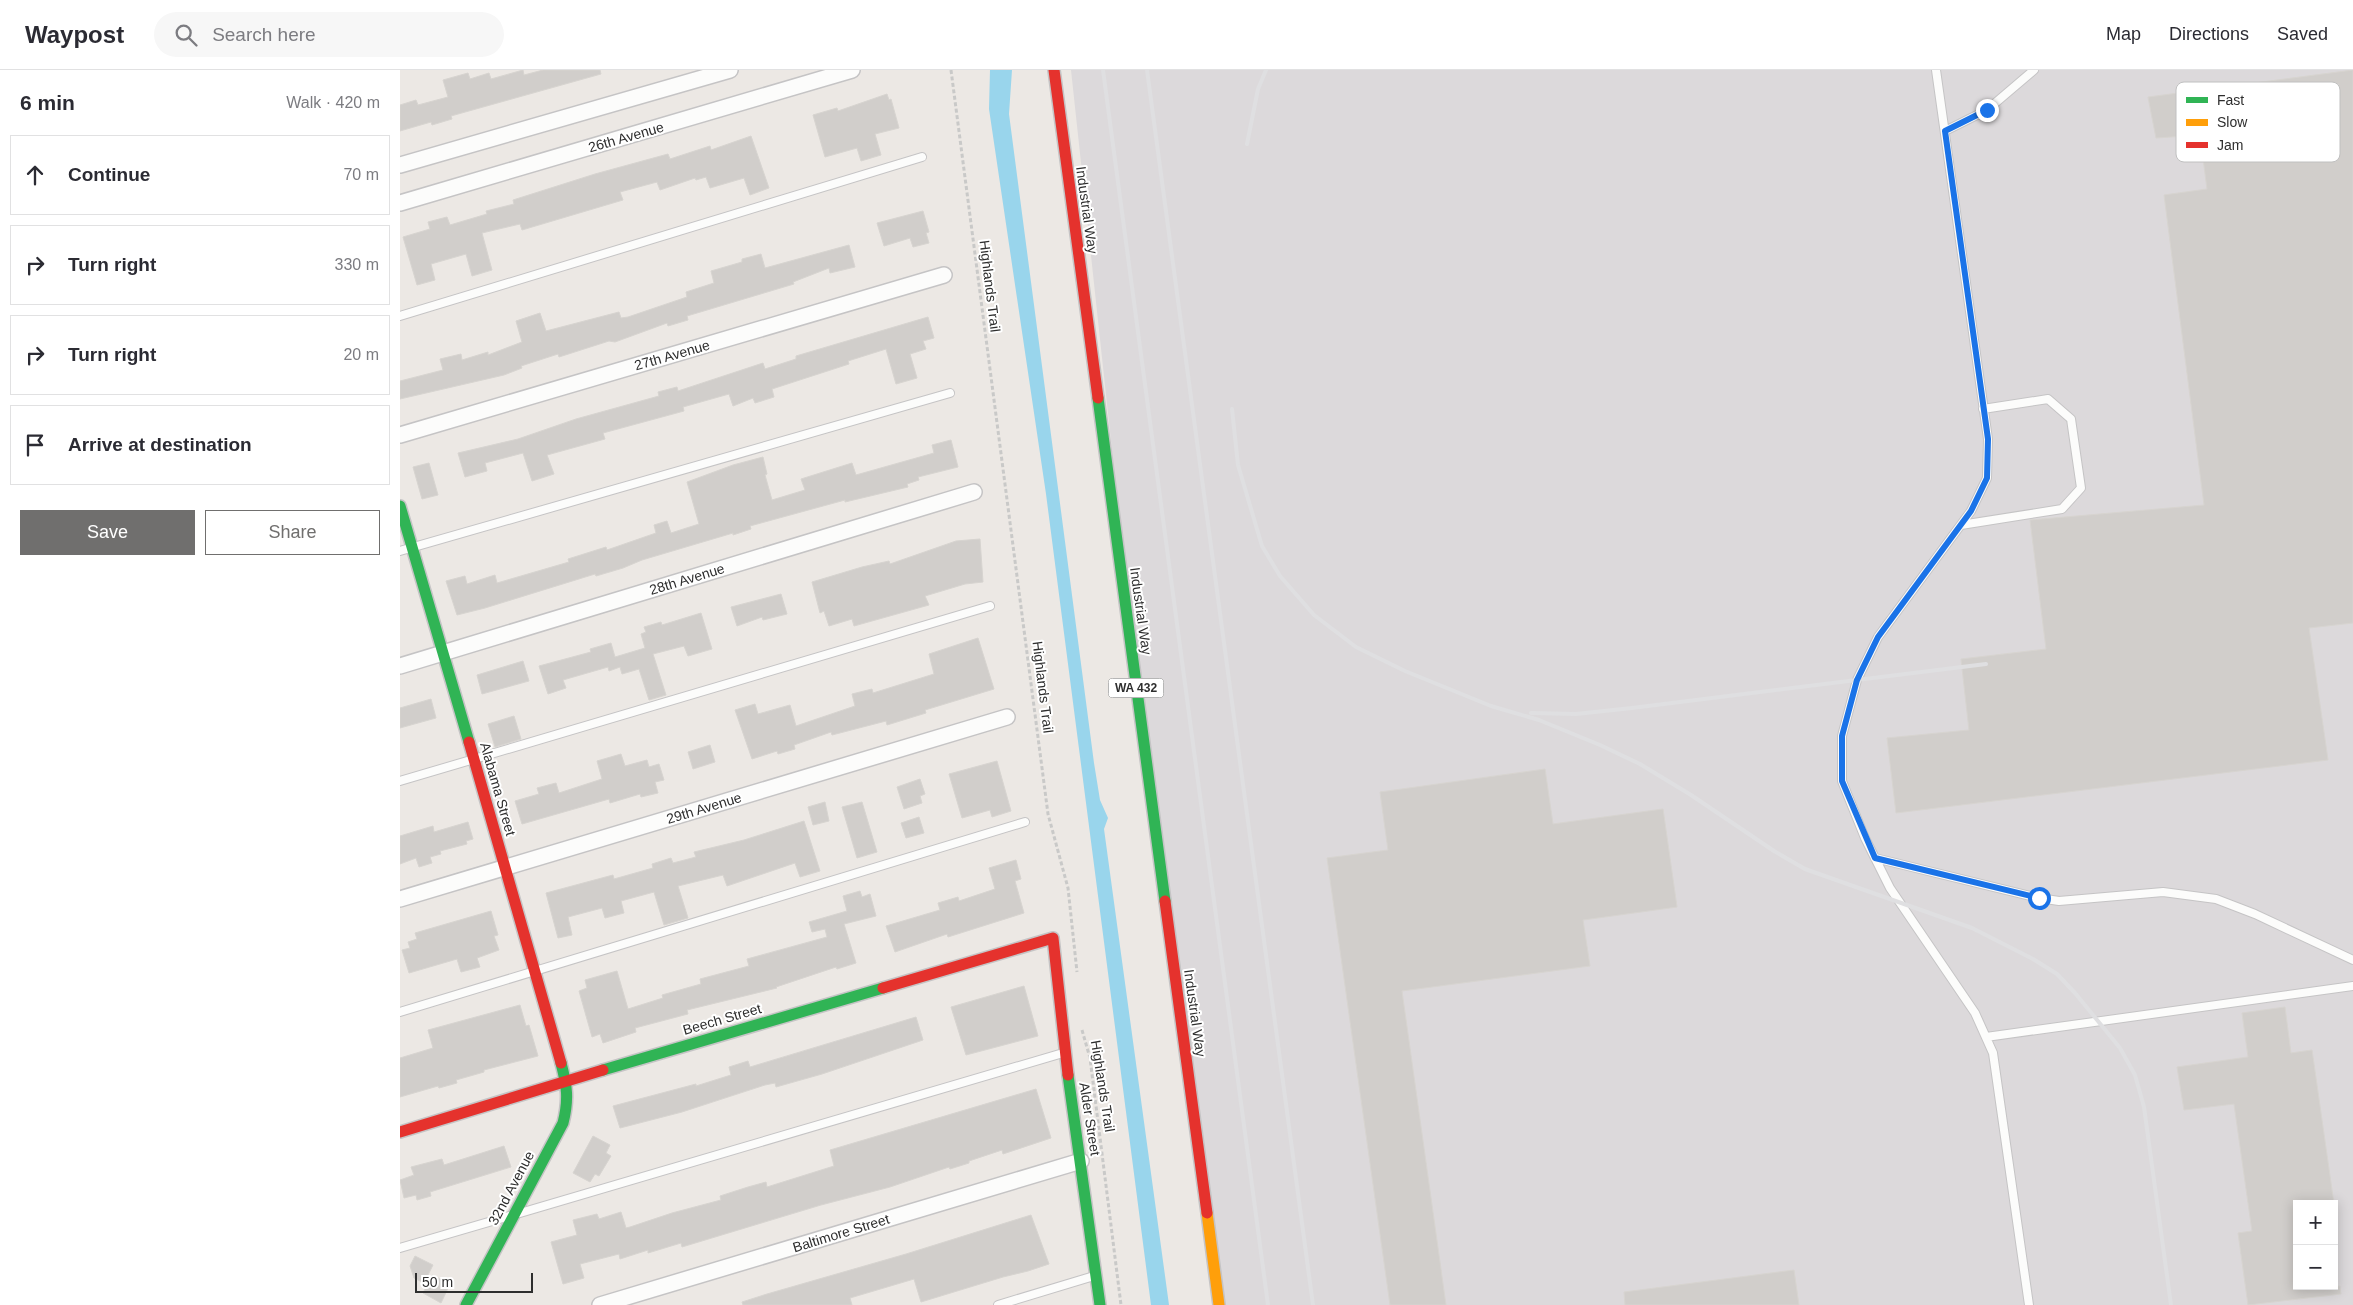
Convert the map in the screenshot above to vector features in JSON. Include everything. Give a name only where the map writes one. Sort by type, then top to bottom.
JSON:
[{"type":"street","points":[[400,165],[730,70]]},
{"type":"street","name":"26th Avenue","points":[[400,203],[852,70]]},
{"type":"street","name":"Industrial Way","points":[[1054,70],[1219,1305]]},
{"type":"street","name":"27th Avenue","points":[[400,435],[944,275]]},
{"type":"street","name":"28th Avenue","points":[[400,666],[974,492]]},
{"type":"street","name":"Alabama Street","points":[[400,506],[444,653],[566,1081]]},
{"type":"street","name":"29th Avenue","points":[[400,899],[1008,717]]},
{"type":"street","name":"Alder Street","points":[[1053,938],[1065,1052],[1100,1305]]},
{"type":"street","name":"Beech Street","points":[[400,1132],[566,1081],[1053,938]]},
{"type":"street","name":"32nd Avenue","points":[[466,1305],[563,1123],[568,1103],[566,1081]]},
{"type":"street","name":"Baltimore Street","points":[[600,1305],[1081,1162]]},
{"type":"lane","points":[[1936,70],[1988,439],[1987,478],[1971,511],[1878,637],[1857,680],[1842,736],[1842,781],[1890,888],[1975,1013],[1993,1053],[2029,1305]]},
{"type":"lane","points":[[1945,131],[1987,110],[2034,70]]},
{"type":"lane","points":[[400,316],[922,157]]},
{"type":"lane","points":[[400,551],[950,393]]},
{"type":"lane","points":[[1961,525],[2062,509],[2081,488],[2070,419],[2048,399],[1983,408]]},
{"type":"lane","points":[[400,782],[990,606]]},
{"type":"lane","points":[[400,1012],[1025,822]]},
{"type":"lane","points":[[1875,858],[2058,901],[2163,892],[2216,899],[2255,914],[2353,960]]},
{"type":"lane","points":[[1986,1037],[2353,986]]},
{"type":"lane","points":[[400,1248],[1065,1052]]},
{"type":"lane","points":[[998,1305],[1096,1275]]},
{"type":"path","name":"Highlands Trail","points":[[951,70],[1048,814],[1068,888],[1077,974]]},
{"type":"path","name":"Highlands Trail","points":[[1080,1020],[1090,1058],[1121,1305]]},
{"type":"shaded area","points":[[1071,70],[2353,70],[2353,1305],[1220,1305],[1143,738]]},
{"type":"water","points":[[990,70],[1012,70],[1009,114],[1094,763],[1100,800],[1108,818],[1104,829],[1169,1305],[1151,1305],[1046,494],[989,109]]},
{"type":"building","points":[[523,70],[524,75],[543,70],[600,70],[601,74],[451,116],[452,119],[432,125],[431,122],[400,131],[400,105],[416,100],[418,105],[448,97],[443,80],[468,73],[470,79],[489,73],[491,79]]},
{"type":"building","points":[[2353,70],[2353,623],[2309,628],[2328,760],[1896,813],[1887,738],[1969,730],[1961,659],[2046,649],[2030,520],[2204,505],[2164,195],[2207,189],[2204,162],[2340,162],[2340,82],[2262,82]]},
{"type":"building","points":[[2176,93],[2176,137],[2156,138],[2148,97]]},
{"type":"building","points":[[887,94],[889,100],[891,99],[899,128],[875,134],[881,155],[861,161],[857,148],[825,157],[813,115],[837,108],[838,111]]},
{"type":"building","points":[[751,136],[769,188],[750,195],[744,178],[710,188],[706,177],[696,180],[695,178],[660,190],[657,182],[620,192],[623,200],[522,230],[520,224],[482,233],[492,270],[472,276],[466,254],[431,264],[435,280],[417,285],[403,237],[430,229],[428,222],[447,217],[450,225],[487,214],[486,211],[514,204],[513,200],[595,174],[668,154],[670,159],[710,146],[711,150]]},
{"type":"building","points":[[923,211],[929,232],[926,233],[929,243],[913,247],[910,238],[884,246],[877,223]]},
{"type":"building","points":[[849,245],[855,267],[830,273],[829,268],[793,282],[794,284],[687,316],[688,320],[668,326],[667,323],[615,342],[609,341],[559,357],[558,354],[521,366],[522,368],[504,375],[400,399],[400,381],[443,370],[440,359],[461,354],[462,360],[488,352],[488,355],[522,342],[516,321],[540,313],[546,331],[619,312],[621,318],[628,317],[687,297],[686,292],[714,283],[711,271],[742,262],[742,259],[761,254],[765,268]]},
{"type":"building","points":[[928,317],[934,338],[923,341],[926,349],[910,354],[917,378],[896,384],[886,349],[848,361],[849,364],[772,389],[774,397],[755,403],[753,398],[733,406],[729,394],[683,407],[684,411],[603,433],[605,439],[547,455],[554,474],[532,481],[523,453],[485,463],[487,471],[465,477],[458,453],[518,439],[576,419],[659,396],[658,392],[677,387],[678,391],[763,363],[765,369],[796,359],[796,356]]},
{"type":"building","points":[[951,440],[958,467],[918,477],[919,480],[907,484],[908,487],[845,502],[845,500],[750,526],[751,529],[733,535],[733,533],[642,560],[623,568],[596,576],[595,574],[485,608],[457,615],[446,581],[465,576],[467,584],[495,575],[497,583],[569,562],[568,559],[606,547],[607,550],[656,533],[654,525],[667,521],[671,533],[699,524],[687,482],[733,465],[763,457],[767,474],[765,475],[772,500],[805,490],[801,479],[852,463],[856,475],[934,453],[932,445]]},
{"type":"building","points":[[429,463],[438,495],[422,499],[413,467]]},
{"type":"building","points":[[980,539],[983,582],[965,584],[925,596],[929,605],[854,626],[852,619],[829,626],[824,611],[820,613],[812,582],[862,567],[889,561],[890,564],[956,541]]},
{"type":"building","points":[[781,594],[787,614],[763,620],[762,617],[737,626],[731,607]]},
{"type":"building","points":[[701,613],[712,649],[688,656],[684,646],[653,654],[666,695],[649,700],[639,669],[622,674],[620,667],[609,671],[608,667],[563,680],[566,688],[548,694],[539,666],[591,652],[590,649],[611,643],[615,657],[645,648],[641,634],[646,632],[644,627],[661,622],[662,625]]},
{"type":"building","points":[[978,638],[994,689],[925,710],[926,713],[887,725],[886,721],[832,735],[831,732],[794,745],[795,749],[778,754],[777,751],[752,759],[735,710],[755,704],[758,714],[790,705],[796,726],[855,706],[852,694],[872,689],[873,693],[934,674],[929,654]]},
{"type":"building","points":[[523,661],[529,681],[482,694],[477,675]]},
{"type":"building","points":[[431,699],[436,718],[400,728],[400,708]]},
{"type":"building","points":[[514,716],[521,739],[495,747],[488,724]]},
{"type":"building","points":[[710,745],[715,762],[693,769],[688,752]]},
{"type":"building","points":[[621,754],[625,766],[647,760],[649,767],[659,764],[664,780],[655,782],[658,793],[641,797],[640,794],[610,803],[609,799],[522,824],[515,801],[539,794],[537,788],[556,783],[559,793],[602,779],[597,761]]},
{"type":"building","points":[[997,761],[1011,811],[992,817],[990,810],[962,818],[949,774]]},
{"type":"building","points":[[1545,769],[1553,824],[1663,809],[1677,907],[1583,920],[1590,966],[1402,991],[1446,1305],[1390,1305],[1327,858],[1388,850],[1380,792]]},
{"type":"building","points":[[920,779],[925,794],[920,796],[922,803],[904,809],[897,787]]},
{"type":"building","points":[[825,802],[829,821],[813,825],[808,807]]},
{"type":"building","points":[[862,802],[877,852],[857,858],[842,807]]},
{"type":"building","points":[[919,817],[924,833],[906,838],[901,823]]},
{"type":"building","points":[[804,821],[820,871],[800,877],[795,863],[727,886],[723,875],[678,886],[688,918],[664,925],[654,892],[621,901],[624,913],[605,918],[602,908],[568,917],[572,935],[558,938],[546,893],[613,875],[614,879],[653,868],[652,864],[671,858],[673,863],[696,857],[694,852],[744,840]]},
{"type":"building","points":[[468,822],[473,839],[466,841],[467,844],[440,851],[441,854],[430,857],[432,863],[419,867],[416,858],[400,864],[400,836],[433,826],[434,832]]},
{"type":"building","points":[[1016,860],[1021,879],[1015,881],[1024,913],[948,937],[947,934],[895,952],[886,926],[940,910],[938,903],[958,897],[959,901],[995,889],[989,868]]},
{"type":"building","points":[[860,891],[862,897],[870,894],[876,916],[844,924],[856,963],[837,969],[836,967],[777,988],[687,1010],[688,1014],[635,1028],[636,1032],[603,1043],[600,1034],[592,1037],[579,991],[587,988],[585,980],[617,971],[628,1009],[663,998],[662,995],[701,984],[700,979],[749,966],[747,959],[827,937],[825,929],[812,932],[809,922],[847,911],[843,896]]},
{"type":"building","points":[[491,911],[498,935],[494,936],[499,950],[477,958],[480,967],[461,972],[457,959],[409,973],[402,950],[410,948],[408,942],[417,939],[415,933]]},
{"type":"building","points":[[1024,986],[1038,1036],[966,1055],[951,1007]]},
{"type":"building","points":[[520,1005],[526,1026],[529,1025],[538,1056],[484,1070],[484,1072],[456,1080],[457,1083],[439,1088],[438,1086],[400,1097],[400,1058],[433,1048],[428,1030]]},
{"type":"building","points":[[2285,1007],[2291,1053],[2312,1050],[2333,1200],[2293,1200],[2293,1290],[2338,1290],[2338,1286],[2340,1286],[2341,1294],[2248,1305],[2238,1233],[2252,1231],[2234,1104],[2184,1110],[2177,1067],[2248,1057],[2242,1013]]},
{"type":"building","points":[[916,1017],[923,1040],[822,1074],[776,1087],[775,1083],[765,1085],[682,1112],[620,1128],[613,1106],[696,1084],[696,1086],[731,1075],[729,1067],[748,1061],[750,1067]]},
{"type":"building","points":[[1036,1089],[1051,1138],[1003,1154],[1002,1150],[950,1169],[949,1167],[890,1187],[821,1205],[682,1247],[681,1243],[648,1253],[648,1250],[620,1259],[619,1254],[580,1264],[584,1278],[563,1284],[551,1242],[577,1235],[573,1220],[597,1214],[599,1219],[621,1212],[626,1228],[630,1227],[721,1200],[720,1196],[748,1187],[766,1182],[767,1187],[834,1166],[830,1150]]},
{"type":"building","points":[[593,1136],[610,1145],[606,1153],[611,1156],[599,1176],[595,1174],[590,1182],[573,1173]]},
{"type":"building","points":[[504,1146],[511,1167],[430,1192],[431,1196],[417,1200],[416,1195],[404,1198],[400,1180],[414,1175],[411,1167],[442,1159],[444,1165]]},
{"type":"building","points":[[1031,1215],[1049,1264],[1028,1271],[921,1302],[914,1279],[850,1298],[852,1305],[743,1305],[742,1302],[906,1254]]},
{"type":"building","points":[[415,1256],[433,1265],[424,1283],[414,1278],[410,1266]]},
{"type":"building","points":[[1794,1270],[1799,1305],[1625,1305],[1624,1292]]},
{"type":"building","points":[[432,1275],[450,1284],[441,1303],[423,1293]]},
{"type":"railway","points":[[1103,70],[1268,1305]]},
{"type":"railway","points":[[1147,70],[1313,1305]]},
{"type":"railway","points":[[1247,144],[1258,89],[1266,70]]},
{"type":"railway","points":[[1232,409],[1238,465],[1262,546],[1280,576],[1314,615],[1356,647],[1405,671],[1491,706],[1539,720],[1600,745],[1640,764],[1805,869],[1972,928],[2033,959],[2057,974],[2120,1048],[2135,1075],[2144,1107],[2171,1305]]},
{"type":"railway","points":[[1531,713],[1576,714],[1632,708],[1986,664]]},
{"type":"traffic: fast","points":[[1098,398],[1165,901]]},
{"type":"traffic: fast","points":[[400,506],[469,742]]},
{"type":"traffic: fast","points":[[603,1070],[883,988]]},
{"type":"traffic: fast","points":[[466,1305],[563,1123],[566,1093],[561,1063]]},
{"type":"traffic: fast","points":[[1068,1075],[1100,1305]]},
{"type":"traffic: slow","points":[[1207,1213],[1219,1305]]},
{"type":"traffic: jam","points":[[1054,70],[1098,398]]},
{"type":"traffic: jam","points":[[469,742],[561,1063]]},
{"type":"traffic: jam","points":[[1165,901],[1207,1213]]},
{"type":"traffic: jam","points":[[883,988],[1053,938],[1068,1075]]},
{"type":"traffic: jam","points":[[400,1132],[603,1070]]},
{"type":"route","points":[[1987,110],[1945,131],[1988,439],[1987,478],[1971,511],[1878,637],[1857,680],[1842,736],[1842,781],[1875,858],[2039,898]]}]
